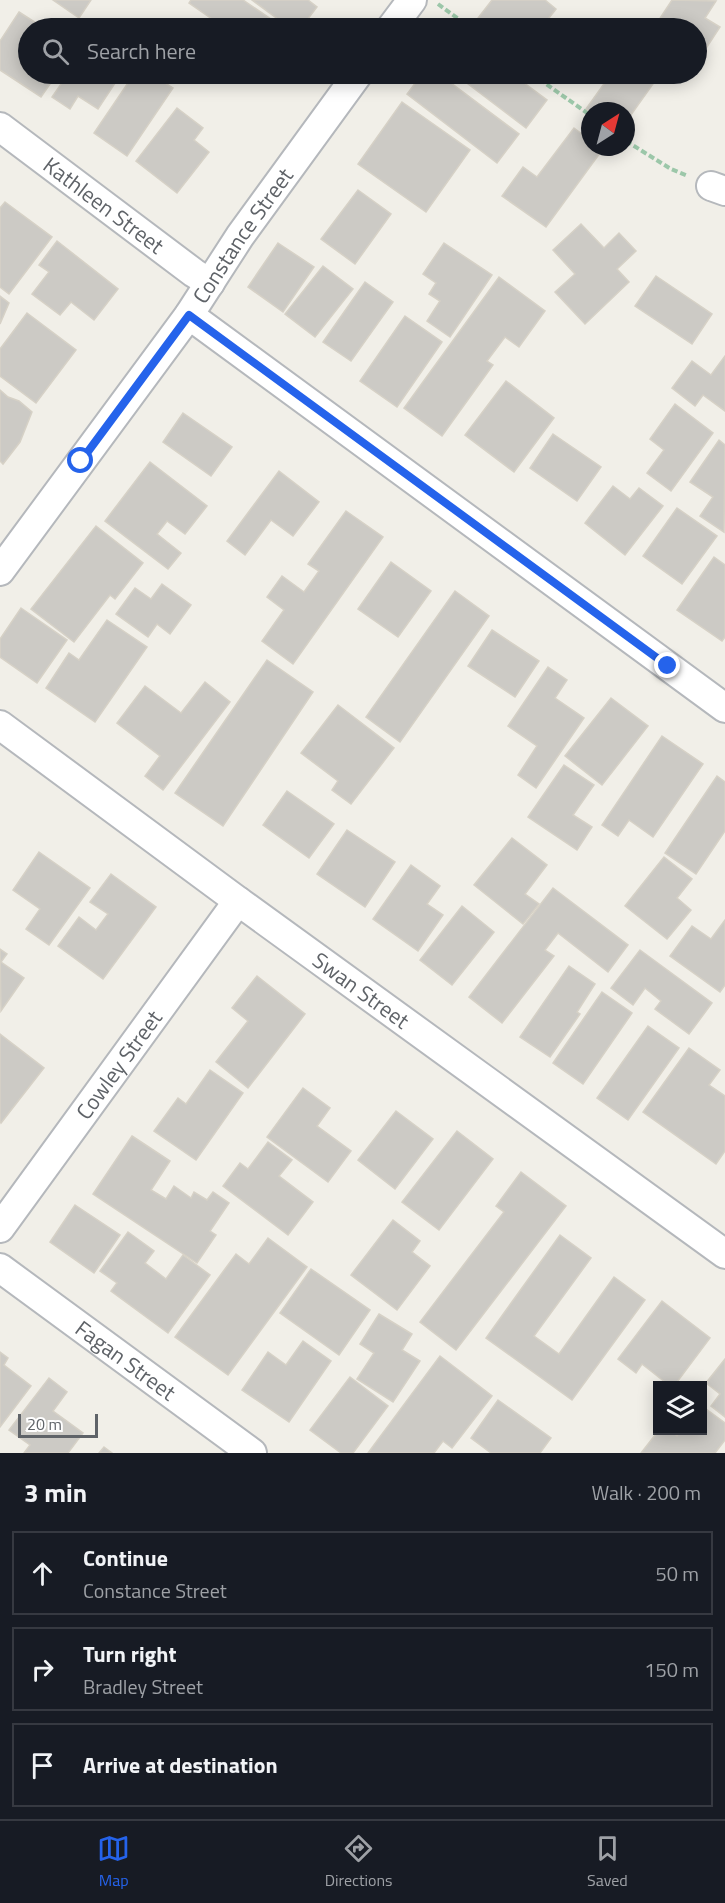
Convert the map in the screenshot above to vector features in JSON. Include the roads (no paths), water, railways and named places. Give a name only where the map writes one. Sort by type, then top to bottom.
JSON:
[{"type":"street","points":[[398,18],[412,0]]},
{"type":"street","name":"Constance Street","points":[[0,571],[189,315],[240,236],[351,84]]},
{"type":"street","name":"Kathleen Street","points":[[0,127],[210,283]]},
{"type":"street","points":[[189,315],[725,708]]},
{"type":"street","name":"Swan Street","points":[[0,724],[238,901],[725,1254]]},
{"type":"street","name":"Cowley Street","points":[[0,1228],[238,901]]},
{"type":"street","name":"Fagan Street","points":[[0,1268],[252,1453]]}]
